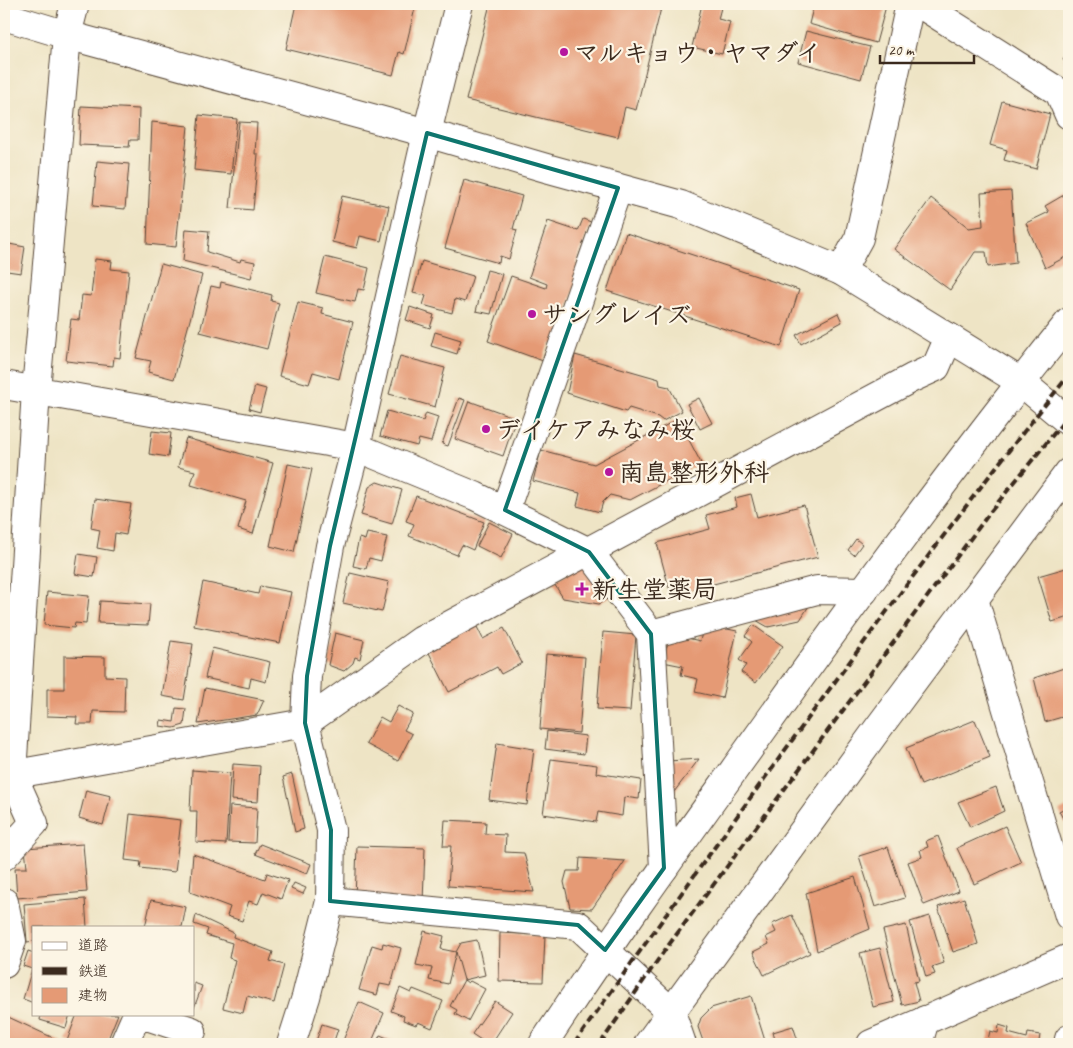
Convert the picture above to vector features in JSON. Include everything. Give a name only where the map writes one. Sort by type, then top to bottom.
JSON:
[{"type":"street","points":[[4,856],[34,823],[8,775],[36,390],[67,35],[75,4]]},
{"type":"street","points":[[291,1044],[306,997],[330,901],[331,830],[305,723],[307,676],[328,556],[356,447],[427,133],[459,4]]},
{"type":"street","points":[[842,271],[859,238],[910,4]]},
{"type":"street","points":[[920,4],[1059,92],[1069,115]]},
{"type":"street","points":[[4,16],[682,206],[842,271],[1021,382],[1069,422]]},
{"type":"street","points":[[505,510],[618,188]]},
{"type":"street","points":[[543,1044],[605,950],[864,591],[1021,382],[1069,322]]},
{"type":"street","points":[[8,775],[305,723],[422,640],[912,378],[936,367],[949,337]]},
{"type":"street","points":[[4,385],[356,447],[475,496],[589,552],[651,634],[664,868]]},
{"type":"street","points":[[648,1044],[879,727],[1069,472]]},
{"type":"street","points":[[651,634],[817,590],[864,591]]},
{"type":"street","points":[[974,599],[1069,916]]},
{"type":"street","points":[[330,901],[578,925],[671,1012],[682,1044]]},
{"type":"street","points":[[4,902],[12,941],[4,964]]},
{"type":"street","points":[[871,1044],[921,1032],[1069,958]]},
{"type":"street","points":[[124,1044],[138,1016]]},
{"type":"street","points":[[145,1016],[192,1031]]},
{"type":"street","points":[[1068,1044],[1069,1039]]},
{"type":"highlighted area","points":[[427,133],[618,188],[505,510],[589,552],[651,634],[664,868],[605,950],[578,925],[330,901],[331,830],[305,723],[307,676],[330,546]]},
{"type":"building","points":[[296,4],[416,4],[404,54],[399,52],[393,75],[286,49]]},
{"type":"building","name":"マルキョウ・ヤマダイ","points":[[490,4],[662,4],[636,110],[625,107],[618,137],[466,100]]},
{"type":"building","points":[[702,4],[722,4],[718,19],[730,22],[722,54],[692,47]]},
{"type":"building","points":[[814,4],[877,4],[886,6],[876,43],[809,24]]},
{"type":"building","points":[[806,31],[870,47],[861,79],[798,62]]},
{"type":"building","points":[[1069,50],[1069,64],[1063,60]]},
{"type":"building","points":[[1002,101],[1050,114],[1036,169],[1004,160],[1007,150],[990,145]]},
{"type":"building","points":[[81,106],[139,109],[138,140],[130,140],[129,147],[79,145]]},
{"type":"building","points":[[199,115],[237,119],[231,174],[194,170]]},
{"type":"building","points":[[152,122],[188,126],[176,247],[147,244]]},
{"type":"building","points":[[239,122],[257,123],[255,154],[258,154],[253,210],[230,208]]},
{"type":"building","points":[[97,161],[129,164],[125,209],[93,206]]},
{"type":"building","points":[[464,180],[522,196],[513,229],[517,230],[509,259],[500,256],[499,263],[445,248]]},
{"type":"building","points":[[1011,191],[1016,263],[988,267],[986,252],[975,252],[950,290],[894,249],[931,198],[969,228],[983,226],[981,193]]},
{"type":"building","points":[[1069,192],[1069,255],[1045,268],[1026,223],[1049,212],[1045,206]]},
{"type":"building","points":[[342,196],[389,206],[381,241],[360,236],[357,248],[332,242]]},
{"type":"building","name":"サングレイズ","points":[[583,219],[591,222],[576,264],[582,267],[555,344],[549,343],[543,361],[488,341],[511,276],[546,288],[547,284],[529,277],[548,221],[578,231]]},
{"type":"building","points":[[186,229],[209,231],[207,252],[240,262],[241,259],[255,262],[251,278],[183,261]]},
{"type":"building","points":[[626,233],[799,290],[781,347],[607,291]]},
{"type":"building","points":[[4,243],[25,247],[21,273],[7,271],[5,282]]},
{"type":"building","points":[[325,257],[369,268],[364,290],[358,289],[355,302],[316,293]]},
{"type":"building","points":[[95,259],[112,261],[111,269],[129,271],[120,358],[114,357],[113,366],[66,361],[71,319],[79,320],[82,295],[91,296]]},
{"type":"building","points":[[422,261],[473,276],[465,302],[455,299],[452,313],[423,305],[426,296],[413,293]]},
{"type":"building","points":[[161,264],[202,275],[174,379],[148,372],[151,361],[136,358]]},
{"type":"building","points":[[487,270],[502,274],[491,314],[476,311]]},
{"type":"building","points":[[221,282],[272,295],[271,301],[279,303],[267,349],[200,332],[211,286],[220,288]]},
{"type":"building","points":[[298,302],[323,308],[322,314],[353,322],[339,379],[313,372],[309,384],[279,376]]},
{"type":"building","points":[[410,307],[434,315],[430,328],[406,320]]},
{"type":"building","points":[[838,313],[842,322],[801,344],[796,335]]},
{"type":"building","points":[[435,332],[461,340],[457,354],[431,346]]},
{"type":"building","points":[[575,355],[659,379],[660,385],[669,387],[682,411],[663,421],[658,417],[629,408],[626,412],[567,393]]},
{"type":"building","points":[[400,356],[445,368],[435,407],[389,394]]},
{"type":"building","points":[[255,386],[266,389],[260,412],[249,409]]},
{"type":"building","points":[[459,398],[465,400],[448,446],[442,444]]},
{"type":"building","points":[[699,398],[712,423],[700,429],[687,404]]},
{"type":"building","name":"デイケアみなみ桜","points":[[469,401],[516,418],[503,456],[455,439]]},
{"type":"building","points":[[387,411],[423,421],[426,413],[438,417],[431,442],[419,439],[417,446],[380,436]]},
{"type":"building","name":"南島整形外科","points":[[678,419],[701,463],[630,500],[610,495],[603,502],[600,512],[577,506],[580,493],[533,481],[541,450],[594,464]]},
{"type":"building","points":[[152,431],[171,433],[168,457],[149,454]]},
{"type":"building","points":[[186,438],[273,463],[253,534],[238,529],[246,501],[191,485],[195,471],[178,467]]},
{"type":"building","points":[[288,464],[312,469],[294,552],[270,546]]},
{"type":"building","points":[[377,482],[402,490],[392,524],[361,515],[369,487]]},
{"type":"building","points":[[751,494],[757,517],[804,505],[818,557],[671,595],[657,543],[710,529],[706,515],[737,507],[735,498]]},
{"type":"building","points":[[416,496],[484,522],[473,550],[462,545],[457,555],[409,536],[414,524],[406,521]]},
{"type":"building","points":[[95,499],[131,504],[126,535],[115,533],[113,551],[97,548],[100,530],[91,528]]},
{"type":"building","points":[[489,522],[513,534],[501,558],[477,546]]},
{"type":"building","points":[[367,533],[387,537],[381,561],[369,558],[366,569],[353,566],[359,538],[365,540]]},
{"type":"building","points":[[856,539],[862,544],[854,555],[848,550]]},
{"type":"building","points":[[78,554],[97,557],[94,577],[75,574]]},
{"type":"building","name":"新生堂薬局","points":[[583,561],[611,596],[599,604],[563,598],[553,582]]},
{"type":"building","points":[[1066,568],[1069,578],[1069,617],[1052,622],[1038,576]]},
{"type":"building","points":[[350,573],[389,582],[382,612],[343,603]]},
{"type":"building","points":[[203,582],[258,594],[260,586],[291,592],[280,643],[194,626]]},
{"type":"building","points":[[47,592],[89,596],[86,624],[75,623],[74,628],[44,625]]},
{"type":"building","points":[[100,601],[150,604],[148,625],[98,623]]},
{"type":"building","points":[[812,601],[800,620],[768,627],[754,619]]},
{"type":"building","points":[[473,619],[483,639],[504,628],[522,663],[501,674],[497,667],[449,692],[425,645]]},
{"type":"building","points":[[704,624],[737,631],[722,698],[695,692],[698,679],[681,675],[683,666],[663,662],[670,634],[700,641]]},
{"type":"building","points":[[753,625],[783,646],[756,683],[741,672],[746,665],[739,660],[752,642],[745,636]]},
{"type":"building","points":[[603,632],[636,635],[630,711],[597,709]]},
{"type":"building","points":[[335,633],[364,640],[360,659],[355,657],[353,663],[344,671],[328,665]]},
{"type":"building","points":[[171,641],[193,644],[184,700],[162,696]]},
{"type":"building","points":[[212,648],[270,662],[266,682],[251,678],[249,688],[205,678]]},
{"type":"building","points":[[546,654],[585,657],[579,733],[540,729]]},
{"type":"building","points":[[64,656],[105,657],[105,676],[125,677],[124,712],[93,711],[92,724],[76,724],[77,717],[47,716],[47,689],[64,689]]},
{"type":"building","points":[[1067,667],[1069,674],[1069,715],[1045,722],[1034,678]]},
{"type":"building","points":[[205,688],[264,700],[257,715],[198,724]]},
{"type":"building","points":[[398,706],[413,714],[404,730],[412,734],[398,761],[366,744],[380,717],[389,722]]},
{"type":"building","points":[[176,708],[186,709],[184,725],[174,728],[160,726],[161,720],[174,722]]},
{"type":"building","points":[[975,720],[990,757],[921,785],[906,748]]},
{"type":"building","points":[[547,731],[586,736],[584,754],[545,749]]},
{"type":"building","points":[[497,743],[534,749],[527,805],[489,800]]},
{"type":"building","points":[[551,759],[597,765],[596,773],[641,780],[639,799],[624,797],[622,816],[598,812],[596,822],[543,814]]},
{"type":"building","points":[[699,759],[671,796],[668,761]]},
{"type":"building","points":[[233,764],[260,766],[258,802],[231,800]]},
{"type":"building","points":[[192,770],[230,773],[226,844],[196,842],[197,811],[190,811]]},
{"type":"building","points":[[292,774],[304,829],[295,832],[283,777]]},
{"type":"building","points":[[996,787],[1004,811],[970,827],[958,802]]},
{"type":"building","points":[[86,790],[111,796],[103,825],[79,818]]},
{"type":"building","points":[[230,806],[257,808],[255,843],[228,842]]},
{"type":"building","points":[[1069,806],[1069,830],[1059,811]]},
{"type":"building","points":[[130,814],[181,820],[175,872],[140,868],[141,862],[125,860]]},
{"type":"building","points":[[445,820],[486,822],[485,834],[506,835],[505,852],[524,853],[534,892],[448,886],[451,846],[443,846]]},
{"type":"building","points":[[1005,826],[1021,862],[974,884],[957,848]]},
{"type":"building","points":[[938,836],[959,891],[924,905],[908,862],[922,857],[920,850],[928,847],[926,841]]},
{"type":"building","points":[[83,844],[87,892],[17,898],[15,868],[27,868],[25,848]]},
{"type":"building","points":[[260,844],[311,864],[307,874],[255,854]]},
{"type":"building","points":[[357,846],[425,848],[423,902],[355,899]]},
{"type":"building","points":[[888,847],[905,898],[875,907],[859,856]]},
{"type":"building","points":[[193,854],[265,879],[267,873],[288,880],[281,899],[263,892],[258,904],[249,901],[242,921],[227,916],[230,907],[190,892]]},
{"type":"building","points":[[580,858],[625,861],[592,909],[570,908],[564,882],[567,871],[579,871]]},
{"type":"building","points":[[855,877],[870,929],[817,951],[806,893]]},
{"type":"building","points":[[294,883],[306,888],[303,894],[291,889]]},
{"type":"building","points":[[964,898],[978,944],[953,952],[938,907]]},
{"type":"building","points":[[85,899],[87,926],[32,926],[32,941],[27,942],[24,904]]},
{"type":"building","points":[[151,900],[186,907],[182,926],[145,926]]},
{"type":"building","points":[[196,915],[234,933],[233,937],[273,952],[270,961],[284,965],[274,1003],[247,996],[243,1013],[223,1008],[235,960],[229,958],[232,943],[206,935],[208,929],[194,924]]},
{"type":"building","points":[[792,915],[810,953],[764,975],[753,952],[769,944],[766,937],[776,932],[772,924]]},
{"type":"building","points":[[930,916],[944,963],[932,967],[935,974],[926,977],[910,922]]},
{"type":"building","points":[[906,925],[919,981],[914,982],[919,1001],[902,1005],[883,930]]},
{"type":"building","points":[[424,931],[444,936],[441,949],[456,952],[448,984],[429,980],[432,968],[416,965]]},
{"type":"building","points":[[500,933],[545,935],[543,982],[499,981]]},
{"type":"building","points":[[477,940],[485,975],[464,980],[456,952],[461,943]]},
{"type":"building","points":[[383,943],[401,948],[391,986],[380,984],[377,995],[359,990],[372,945],[382,948]]},
{"type":"building","points":[[880,948],[894,1002],[873,1007],[860,953]]},
{"type":"building","points":[[28,951],[32,952],[32,969],[23,966]]},
{"type":"building","points":[[32,969],[32,1002],[23,999]]},
{"type":"building","points":[[464,980],[485,989],[468,1021],[455,1014],[457,1010],[450,1006]]},
{"type":"building","points":[[195,983],[202,986],[195,1005]]},
{"type":"building","points":[[400,988],[411,993],[413,989],[443,1001],[432,1028],[418,1022],[416,1025],[403,1020],[404,1016],[391,1011]]},
{"type":"building","points":[[751,996],[766,1044],[704,1044],[698,1027],[701,1018],[711,1008]]},
{"type":"building","points":[[495,1001],[512,1012],[491,1044],[487,1044],[472,1034]]},
{"type":"building","points":[[359,1002],[384,1013],[371,1044],[342,1043]]},
{"type":"building","points":[[4,1015],[62,1042],[61,1044],[4,1044]]},
{"type":"building","points":[[41,1016],[69,1016],[66,1028],[40,1020]]},
{"type":"building","points":[[76,1016],[117,1016],[106,1044],[76,1044],[67,1041]]},
{"type":"building","points":[[322,1024],[338,1029],[333,1044],[315,1044]]},
{"type":"building","points":[[999,1025],[1009,1028],[1008,1033],[1027,1038],[1028,1033],[1040,1035],[1039,1041],[1042,1041],[1041,1044],[987,1044],[990,1031],[998,1033]]},
{"type":"building","points":[[793,1026],[798,1041],[776,1044],[773,1032]]},
{"type":"building","points":[[380,1035],[402,1044],[376,1044]]},
{"type":"railway","points":[[574,1044],[883,616],[1069,375]]},
{"type":"railway","points":[[600,1044],[662,954],[991,511],[1069,415]]},
{"type":"place","name":"マルキョウ・ヤマダイ","points":[[564,52]]},
{"type":"place","name":"サングレイズ","points":[[532,314]]},
{"type":"place","name":"デイケアみなみ桜","points":[[486,429]]},
{"type":"place","name":"南島整形外科","points":[[609,472]]},
{"type":"place","name":"新生堂薬局","points":[[582,589]]}]
